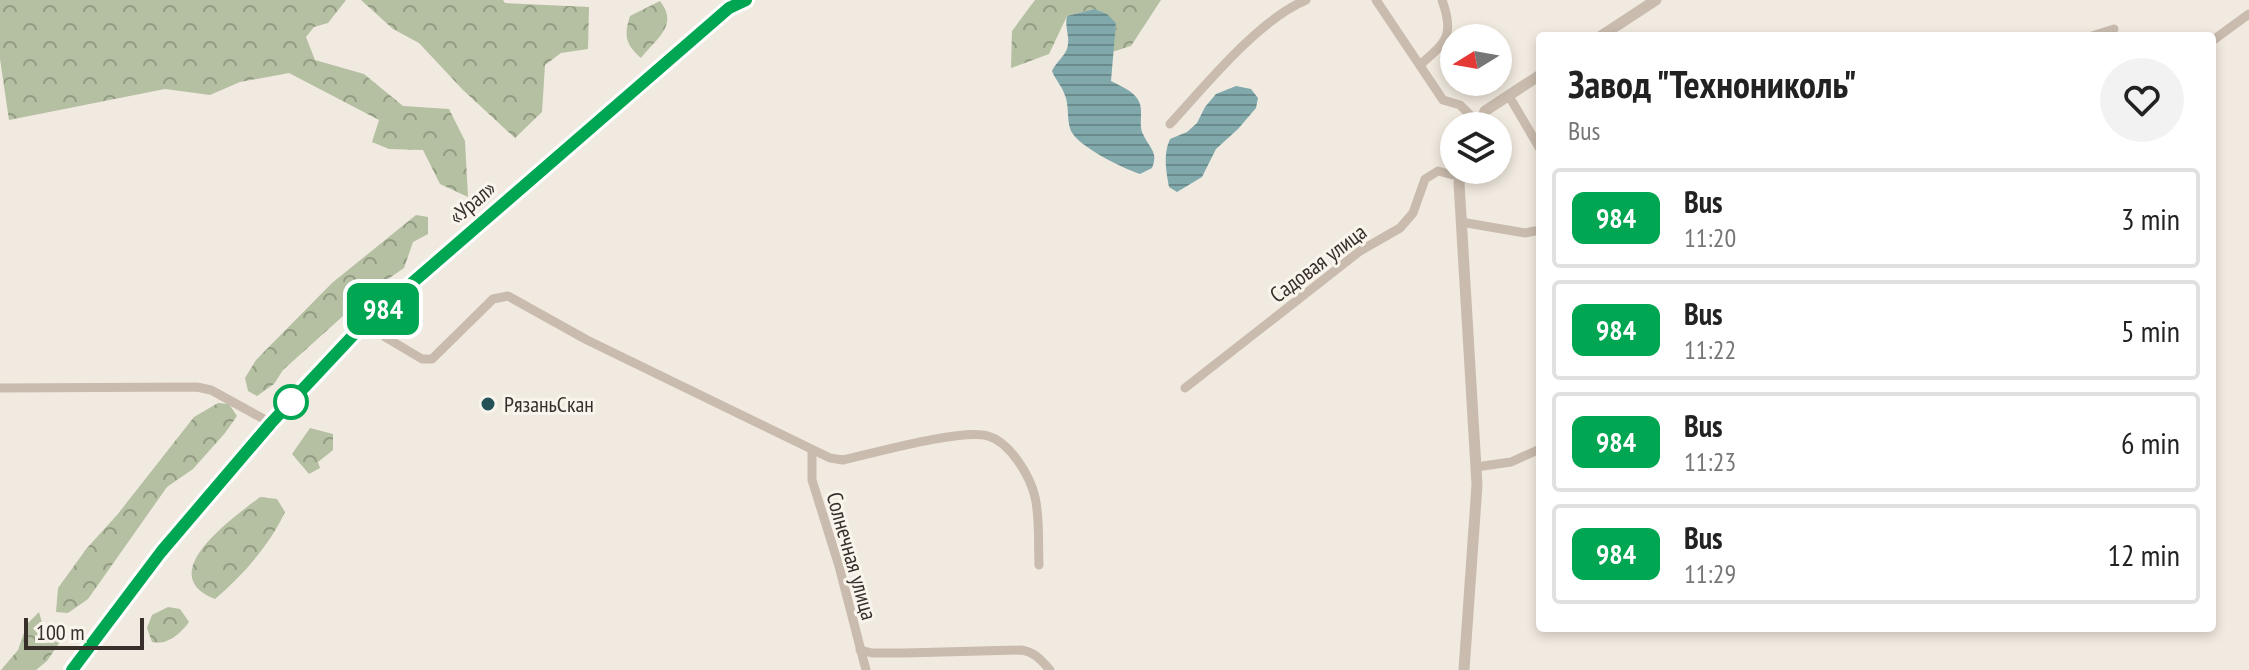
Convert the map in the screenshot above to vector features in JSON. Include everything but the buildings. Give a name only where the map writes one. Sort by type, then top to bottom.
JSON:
[{"type":"highway","name":"«Урал»","points":[[72,670],[161,552],[271,423],[359,329],[732,4],[746,0]]},
{"type":"street","points":[[1170,124],[1234,53],[1293,5],[1306,0]]},
{"type":"street","points":[[1376,0],[1443,100],[1460,105],[1467,112]]},
{"type":"street","points":[[1420,65],[1445,43],[1449,18],[1442,0]]},
{"type":"street","points":[[1607,32],[1656,0]]},
{"type":"street","points":[[2216,38],[2249,14]]},
{"type":"street","points":[[2105,32],[2114,29]]},
{"type":"street","points":[[1512,94],[1536,78]]},
{"type":"street","points":[[1485,112],[1509,96],[1536,142]]},
{"type":"street","name":"Садовая улица","points":[[1185,388],[1360,251],[1400,228],[1413,213],[1425,179],[1440,171]]},
{"type":"street","points":[[1459,184],[1477,485],[1464,670]]},
{"type":"street","points":[[1461,222],[1525,233],[1536,231]]},
{"type":"street","points":[[380,311],[385,337],[422,359],[432,359],[493,299],[508,296],[559,326],[709,397],[812,451],[843,460],[951,436],[992,436],[1013,453],[1035,497],[1039,565]]},
{"type":"street","points":[[0,388],[197,387],[211,390],[271,423]]},
{"type":"street","name":"Солнечная улица","points":[[812,451],[812,480],[839,566],[866,670]]},
{"type":"street","points":[[1476,467],[1511,462],[1536,451]]},
{"type":"street","points":[[860,650],[905,653],[1021,650],[1030,651],[1050,670]]},
{"type":"green space","points":[[0,0],[346,0],[328,23],[314,27],[306,37],[315,60],[364,74],[403,106],[449,109],[465,141],[468,197],[440,184],[423,150],[389,149],[372,142],[379,120],[289,73],[240,82],[210,95],[165,89],[9,120],[0,59]]},
{"type":"green space","points":[[361,0],[503,0],[505,3],[589,7],[588,49],[561,53],[545,65],[542,112],[515,138],[463,90],[419,43],[393,29]]},
{"type":"green space","points":[[1035,0],[1161,0],[1131,46],[1112,52],[1116,23],[1094,9],[1067,16],[1049,54],[1011,68],[1012,31]]},
{"type":"green space","points":[[660,1],[667,24],[641,58],[627,39],[630,16]]},
{"type":"green space","points":[[416,215],[428,217],[428,234],[413,242],[404,268],[372,290],[283,370],[274,384],[257,396],[248,391],[245,378],[256,360],[332,283]]},
{"type":"green space","points":[[218,403],[229,404],[237,416],[225,433],[193,469],[167,487],[88,599],[68,613],[56,612],[58,588],[87,548],[194,417]]},
{"type":"green space","points":[[310,428],[333,434],[333,450],[318,462],[320,468],[309,474],[292,454]]},
{"type":"green space","points":[[260,497],[277,499],[285,512],[254,559],[215,599],[198,588],[192,575],[195,561],[218,531]]},
{"type":"green space","points":[[168,607],[180,609],[189,622],[168,640],[152,642],[147,628],[152,615]]},
{"type":"green space","points":[[39,612],[44,630],[52,626],[66,633],[47,661],[36,670],[1,670],[18,650],[27,624]]},
{"type":"water","points":[[1094,9],[1107,14],[1116,23],[1111,81],[1137,98],[1141,108],[1142,132],[1154,154],[1152,168],[1140,174],[1102,156],[1076,137],[1071,131],[1066,98],[1052,71],[1067,49],[1067,16]]},
{"type":"water","points":[[1236,86],[1251,89],[1258,98],[1256,108],[1216,149],[1202,177],[1177,192],[1169,187],[1167,175],[1166,157],[1170,139],[1187,132],[1197,123],[1216,94]]},
{"type":"bus line","name":"984","points":[[72,670],[161,552],[271,423],[359,329],[729,8],[746,0]]},
{"type":"place","name":"РязаньСкан","points":[[488,404]]}]
